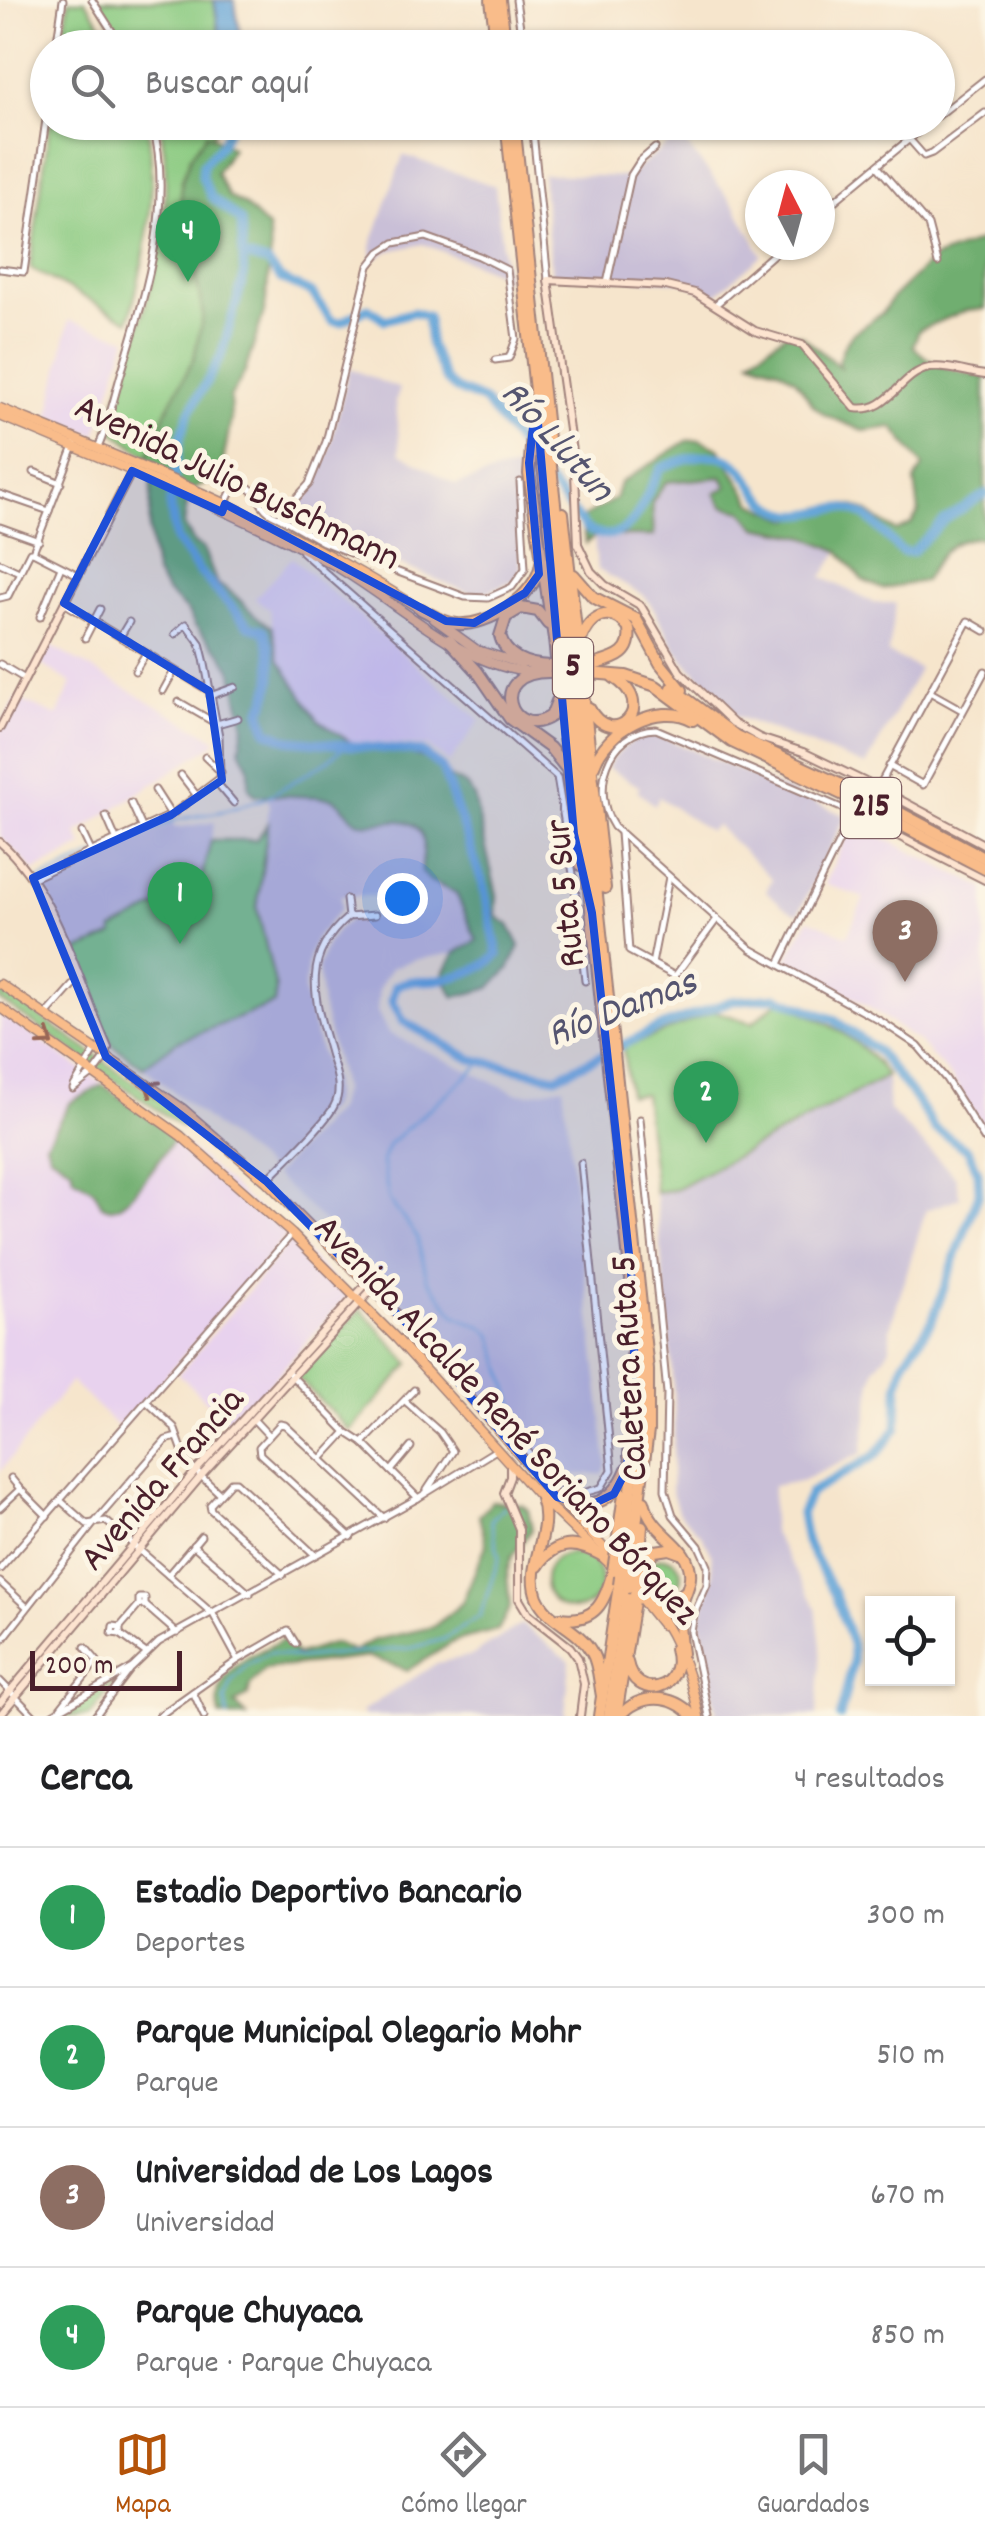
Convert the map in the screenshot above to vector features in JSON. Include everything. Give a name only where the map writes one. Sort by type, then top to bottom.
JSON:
[{"type":"highway","points":[[491,0],[495,30]]},
{"type":"highway","points":[[500,0],[504,30]]},
{"type":"highway","name":"Ruta 5 Sur","points":[[508,140],[604,939],[609,1029]]},
{"type":"highway","name":"Ruta 5 Sur","points":[[516,140],[592,913],[648,1370],[647,1445],[632,1555],[599,1716]]},
{"type":"highway","points":[[540,399],[528,463],[554,639],[574,834],[592,913]]},
{"type":"highway","points":[[540,399],[570,566],[606,897],[604,939]]},
{"type":"highway","points":[[421,609],[451,623],[486,619],[532,588],[540,569],[541,547]]},
{"type":"highway","points":[[570,566],[585,590],[640,623],[664,669],[698,710]]},
{"type":"highway","points":[[543,669],[509,653],[502,644],[500,628],[506,616],[516,609],[534,609],[544,617],[554,639]]},
{"type":"highway","points":[[559,690],[557,704],[548,718],[532,722],[517,716],[510,702],[512,687],[523,676],[543,669],[590,669],[623,654],[630,640],[627,626],[612,615],[594,618],[584,630],[580,651]]},
{"type":"highway","points":[[449,640],[477,671],[510,719],[550,748],[567,770]]},
{"type":"highway","name":"215","points":[[590,669],[625,668],[646,674],[746,742],[887,806],[985,858]]},
{"type":"highway","name":"215","points":[[590,669],[637,678],[656,686],[713,731],[741,747],[858,802],[985,870]]},
{"type":"highway","points":[[585,696],[594,716],[605,726],[619,726],[630,718],[634,704],[630,691],[617,678],[603,673]]},
{"type":"highway","points":[[592,772],[608,740],[655,715],[681,714],[713,731]]},
{"type":"highway","points":[[824,777],[830,765]]},
{"type":"highway","name":"Ruta 5 Sur","points":[[615,1084],[636,1318],[640,1416],[632,1555]]},
{"type":"highway","points":[[549,1614],[571,1619],[594,1613],[626,1582],[632,1555],[627,1469],[636,1318]]},
{"type":"highway","points":[[644,1501],[653,1524],[685,1557],[690,1570],[679,1617],[675,1675],[668,1683],[656,1687],[634,1680],[626,1651],[626,1582],[644,1501],[647,1445]]},
{"type":"highway","points":[[556,1497],[582,1505],[604,1502],[617,1490],[627,1469]]},
{"type":"highway","points":[[541,1498],[546,1523],[534,1576],[537,1596],[549,1614],[573,1630],[592,1651],[602,1696]]},
{"type":"highway","points":[[534,1576],[546,1556],[564,1545],[582,1546],[603,1556]]},
{"type":"highway","points":[[632,1555],[648,1555],[660,1549],[674,1550],[685,1557]]},
{"type":"highway","points":[[626,1582],[668,1599],[680,1596],[688,1587]]},
{"type":"highway","name":"Ruta 5 Sur","points":[[615,1716],[626,1582]]},
{"type":"highway","points":[[615,1716],[626,1651]]},
{"type":"highway","points":[[615,1716],[652,1698],[676,1702],[696,1716]]},
{"type":"main road","name":"Avenida Julio Buschmann","points":[[0,408],[76,443]]},
{"type":"main road","name":"Avenida Julio Buschmann","points":[[0,416],[96,451],[337,558],[421,609],[477,650],[503,661],[543,669]]},
{"type":"main road","name":"Avenida Julio Buschmann","points":[[96,451],[128,461],[136,468]]},
{"type":"main road","name":"Avenida Julio Buschmann","points":[[219,506],[332,564],[449,640],[496,665],[543,669]]},
{"type":"main road","name":"Avenida Alcalde René Soriano Bórquez","points":[[0,984],[194,1118],[266,1181],[411,1328],[556,1497],[678,1648]]},
{"type":"main road","name":"Avenida Alcalde René Soriano Bórquez","points":[[0,1007],[181,1136],[292,1234],[398,1339],[541,1498],[603,1556],[669,1627],[678,1648]]},
{"type":"main road","points":[[181,1136],[194,1118]]},
{"type":"main road","points":[[251,1197],[266,1181]]},
{"type":"main road","points":[[398,1339],[402,1331],[411,1328]]},
{"type":"main road","points":[[496,1450],[532,1470]]},
{"type":"main road","points":[[678,1648],[696,1716]]},
{"type":"street","points":[[58,30],[62,0]]},
{"type":"street","points":[[92,0],[111,30]]},
{"type":"street","points":[[516,0],[520,30]]},
{"type":"street","points":[[955,103],[985,79]]},
{"type":"street","points":[[955,135],[985,112]]},
{"type":"street","points":[[0,269],[24,272],[43,140]]},
{"type":"street","points":[[96,451],[131,342],[156,236],[159,173],[154,140]]},
{"type":"street","points":[[534,140],[548,280],[575,473],[578,544],[584,561],[600,581],[632,598],[645,610],[680,672],[716,709],[753,735],[830,765],[985,846]]},
{"type":"street","points":[[835,201],[910,140],[924,156],[949,140]]},
{"type":"street","points":[[607,283],[632,175],[640,160],[655,148]]},
{"type":"street","points":[[878,167],[928,225],[938,263]]},
{"type":"street","points":[[280,518],[308,484],[326,442],[368,266],[394,243],[426,237],[507,270],[516,339],[508,358],[495,360]]},
{"type":"street","points":[[716,305],[767,260]]},
{"type":"street","points":[[548,280],[680,288],[716,305],[755,331],[802,345],[855,408],[868,410],[880,406],[918,372],[928,368],[985,375]]},
{"type":"street","points":[[1,598],[8,596],[39,540],[76,443]]},
{"type":"street","points":[[0,728],[136,468]]},
{"type":"street","points":[[34,472],[61,483]]},
{"type":"street","points":[[219,506],[232,490],[245,485],[252,489],[264,510],[323,542],[465,597],[488,598],[516,584],[526,565],[520,482]]},
{"type":"street","points":[[0,494],[51,512]]},
{"type":"street","points":[[0,527],[39,540]]},
{"type":"street","points":[[296,546],[558,777],[585,981]]},
{"type":"street","points":[[33,552],[78,575]]},
{"type":"street","points":[[0,563],[19,572]]},
{"type":"street","points":[[320,571],[332,564]]},
{"type":"street","points":[[40,617],[61,567]]},
{"type":"street","points":[[64,603],[210,693],[235,686]]},
{"type":"street","points":[[85,638],[100,609]]},
{"type":"street","points":[[120,637],[129,622]]},
{"type":"street","points":[[878,788],[968,622],[985,630]]},
{"type":"street","points":[[32,878],[171,814],[217,783],[221,772],[217,724],[200,643],[186,624],[175,634]]},
{"type":"street","points":[[134,671],[146,653]]},
{"type":"street","points":[[0,664],[25,679]]},
{"type":"street","points":[[163,691],[174,670]]},
{"type":"street","points":[[890,766],[923,785],[985,671]]},
{"type":"street","points":[[930,692],[964,710]]},
{"type":"street","points":[[179,702],[217,724],[238,718]]},
{"type":"street","points":[[985,880],[853,813],[653,729],[619,745],[606,762],[610,822],[620,833],[751,949],[918,1046],[946,1079],[985,1140]]},
{"type":"street","points":[[206,757],[221,772]]},
{"type":"street","points":[[181,774],[197,796]]},
{"type":"street","points":[[217,783],[234,804]]},
{"type":"street","points":[[155,790],[171,814]]},
{"type":"street","points":[[779,964],[858,802]]},
{"type":"street","points":[[131,803],[142,826]]},
{"type":"street","points":[[106,816],[116,838]]},
{"type":"street","points":[[82,832],[91,851]]},
{"type":"street","points":[[620,833],[629,951],[675,976],[717,919]]},
{"type":"street","points":[[0,842],[32,878],[108,1048],[94,1072],[73,1089],[96,1049]]},
{"type":"street","points":[[652,964],[669,877]]},
{"type":"street","points":[[346,899],[348,918]]},
{"type":"street","points":[[266,1181],[336,1103],[338,1078],[318,1010],[315,968],[323,945],[348,918],[375,915]]},
{"type":"street","points":[[46,1015],[78,979]]},
{"type":"street","name":"Caletera Ruta 5","points":[[640,1119],[668,1392],[666,1490],[673,1515],[700,1546],[708,1566],[707,1585],[691,1632],[709,1716]]},
{"type":"street","points":[[532,1470],[574,1492],[593,1492],[607,1481],[612,1466],[581,1163]]},
{"type":"street","points":[[0,1569],[292,1234]]},
{"type":"street","name":"Avenida Francia","points":[[0,1715],[14,1693],[199,1473],[371,1284]]},
{"type":"street","points":[[290,1373],[346,1432],[422,1496]]},
{"type":"street","points":[[363,1443],[414,1390]]},
{"type":"street","points":[[404,1401],[440,1432],[452,1451],[422,1496]]},
{"type":"street","points":[[148,1403],[173,1425],[186,1462],[219,1493]]},
{"type":"street","points":[[252,1416],[269,1436]]},
{"type":"street","points":[[351,1536],[260,1454],[259,1447],[284,1424],[384,1518]]},
{"type":"street","points":[[492,1424],[512,1433],[553,1483]]},
{"type":"street","points":[[322,1458],[346,1432]]},
{"type":"street","points":[[0,1643],[166,1440],[177,1437]]},
{"type":"street","points":[[391,1471],[411,1447]]},
{"type":"street","points":[[96,1716],[132,1668],[159,1642],[384,1518],[496,1450]]},
{"type":"street","points":[[510,1465],[504,1496],[514,1513],[520,1537],[520,1599],[528,1614],[578,1658],[584,1684],[580,1716]]},
{"type":"street","points":[[11,1478],[47,1516]]},
{"type":"street","points":[[508,1483],[522,1478]]},
{"type":"street","points":[[283,1575],[211,1510],[210,1505],[230,1482],[236,1482],[316,1556]]},
{"type":"street","points":[[0,1508],[20,1489]]},
{"type":"street","points":[[61,1501],[87,1524],[106,1521],[213,1614],[238,1660]]},
{"type":"street","points":[[168,1575],[201,1536]]},
{"type":"street","points":[[193,1545],[250,1594]]},
{"type":"street","points":[[0,1582],[28,1608]]},
{"type":"street","points":[[146,1654],[120,1630],[142,1605],[178,1633]]},
{"type":"street","points":[[159,1716],[288,1630],[296,1644]]},
{"type":"street","points":[[85,1647],[114,1676]]},
{"type":"street","points":[[58,1710],[96,1661]]},
{"type":"street","points":[[49,1716],[132,1668]]},
{"type":"street","points":[[0,1681],[34,1716]]},
{"type":"street","points":[[192,1692],[204,1716]]},
{"type":"street","name":"Avenida Francia","points":[[0,1703],[14,1693]]},
{"type":"highlighted area","points":[[536,400],[574,834],[592,913],[636,1319],[627,1469],[614,1494],[591,1505],[557,1497],[411,1328],[266,1181],[106,1057],[33,878],[171,815],[222,780],[209,691],[64,603],[132,471],[222,512],[225,504],[446,621],[474,623],[525,593],[539,574],[529,463]]},
{"type":"shaded area","points":[[673,140],[683,140],[735,206],[745,224],[745,260],[756,260],[714,296],[683,282],[552,275],[542,174],[627,177]]},
{"type":"shaded area","points":[[403,155],[495,186],[506,282],[496,272],[423,244],[389,251],[372,261],[371,246]]},
{"type":"shaded area","points":[[69,320],[127,338],[96,435],[49,418]]},
{"type":"shaded area","points":[[349,368],[400,389],[396,400],[400,453],[456,485],[520,468],[521,569],[516,579],[488,592],[470,593],[286,519],[310,493],[329,452]]},
{"type":"shaded area","points":[[722,477],[728,487],[723,506],[743,511],[757,527],[807,537],[839,552],[822,577],[874,603],[896,603],[888,653],[919,669],[866,766],[736,716],[677,652],[643,595],[597,569],[594,536],[653,535],[652,502],[666,481]]},
{"type":"shaded area","points":[[292,558],[480,720],[450,762],[427,746],[344,740],[311,719],[284,678],[269,609],[255,598]]},
{"type":"shaded area","points":[[49,645],[216,739],[214,744],[77,833],[83,846],[34,871],[0,836],[0,728],[16,698],[57,716],[72,683],[39,663]]},
{"type":"shaded area","points":[[644,734],[662,737],[846,816],[798,914],[766,891],[772,879],[716,825],[709,831],[659,797],[655,806],[637,790],[640,787],[608,768],[612,759]]},
{"type":"shaded area","points":[[263,744],[417,764],[477,941],[455,953],[391,968],[379,988],[377,1011],[388,1033],[516,1093],[563,1086],[607,1463],[603,1474],[554,1475],[371,1266],[274,1175],[337,1109],[342,1091],[322,1006],[318,968],[326,945],[338,929],[350,919],[377,917],[376,896],[341,896],[341,909],[316,938],[309,956],[304,992],[332,1080],[333,1100],[270,1171],[143,1067],[178,1041],[274,1004],[276,989],[257,908],[269,806]]},
{"type":"shaded area","points":[[215,822],[197,896],[74,953],[43,881],[172,824],[176,828]]},
{"type":"shaded area","points":[[853,822],[985,889],[985,1132],[952,1078],[920,1043],[865,1004],[786,960],[809,919],[847,936],[864,898],[825,884]]},
{"type":"shaded area","points":[[0,1012],[176,1136],[287,1235],[120,1429],[71,1381],[0,1472]]},
{"type":"shaded area","points":[[887,1076],[889,1110],[955,1176],[960,1198],[926,1210],[890,1328],[890,1348],[875,1369],[862,1453],[801,1481],[773,1486],[772,1531],[816,1607],[821,1645],[817,1716],[717,1716],[700,1620],[713,1575],[711,1552],[701,1535],[678,1512],[671,1489],[673,1375],[655,1192],[673,1190]]},
{"type":"shaded area","points":[[292,1239],[349,1294],[232,1426],[179,1374]]},
{"type":"shaded area","points":[[521,1624],[570,1661],[565,1716],[364,1716],[361,1712],[437,1663],[473,1655]]},
{"type":"green space","points":[[69,0],[85,0],[105,30],[65,30]]},
{"type":"green space","points":[[97,0],[214,0],[218,30],[116,30]]},
{"type":"green space","points":[[48,140],[149,140],[152,174],[149,223],[129,321],[30,268]]},
{"type":"green space","points":[[162,140],[209,140],[193,166],[228,267],[156,462],[107,427],[153,276],[165,198]]},
{"type":"green space","points":[[202,140],[219,140],[232,148],[216,173],[229,197],[244,205],[268,228],[271,252],[265,309],[245,372],[230,398],[231,419],[221,474],[192,491],[184,525],[195,544],[203,548],[217,584],[272,627],[279,659],[318,720],[361,749],[399,750],[424,758],[466,785],[474,797],[497,895],[496,916],[509,925],[520,946],[509,969],[490,988],[455,997],[442,976],[455,953],[477,941],[456,893],[430,881],[422,872],[424,842],[415,826],[402,821],[363,823],[333,799],[256,796],[249,788],[249,767],[240,749],[244,726],[233,673],[222,654],[155,573],[149,530],[152,475],[147,469],[148,457],[194,358],[203,315],[193,261],[179,232],[182,180]]},
{"type":"green space","points":[[985,239],[985,309],[967,310],[919,330],[913,346],[937,364],[985,377],[985,538],[955,543],[924,581],[882,589],[862,580],[839,551],[807,537],[757,527],[743,511],[723,506],[715,493],[727,487],[722,477],[666,482],[652,502],[654,536],[595,536],[586,543],[580,519],[615,499],[620,483],[687,441],[700,440],[719,448],[753,503],[791,520],[840,505],[860,508],[897,531],[911,524],[919,512],[915,481],[923,466],[893,427],[863,431],[825,415],[796,380],[750,359],[788,332],[802,336],[842,369],[838,362],[852,334],[882,313],[892,298],[934,258]]},
{"type":"green space","points":[[268,824],[257,908],[276,989],[274,1004],[178,1041],[143,1067],[111,1044],[74,953],[114,935],[113,930],[167,902],[179,903],[197,896],[211,840],[256,840]]},
{"type":"green space","points":[[0,989],[187,1119],[182,1127],[0,1000]]},
{"type":"green space","points":[[779,1001],[839,1031],[865,1050],[887,1076],[673,1190],[655,1192],[644,1094],[629,1095],[623,1048],[715,1011],[752,1023]]},
{"type":"green space","points":[[103,1085],[176,1136],[133,1194],[111,1208],[102,1205],[94,1190],[74,1177],[71,1168],[49,1154],[46,1143],[70,1103]]},
{"type":"green space","points":[[361,1309],[410,1364],[350,1431],[296,1376]]},
{"type":"green space","points":[[492,1501],[522,1505],[528,1510],[532,1529],[512,1556],[507,1572],[510,1608],[498,1630],[455,1641],[408,1670],[369,1657],[264,1669],[250,1686],[248,1695],[235,1704],[247,1716],[220,1716],[218,1700],[227,1675],[247,1658],[286,1638],[296,1655],[335,1643],[353,1651],[374,1640],[433,1627],[462,1603],[486,1545],[479,1516]]},
{"type":"green space","points":[[573,1553],[593,1561],[601,1581],[593,1601],[573,1609],[553,1601],[545,1581],[553,1561]]},
{"type":"green space","points":[[664,1558],[676,1563],[681,1575],[676,1587],[664,1592],[652,1587],[647,1575],[652,1563]]},
{"type":"green space","points":[[120,1676],[90,1716],[57,1716]]},
{"type":"water","points":[[214,0],[234,0],[240,30],[218,30]]},
{"type":"waterway","name":"Río Damas","points":[[223,140],[203,164],[202,177],[211,197],[241,221],[244,276],[221,356],[190,411],[181,436],[170,504],[176,539],[198,570],[249,626],[264,630],[272,670],[261,710],[267,731],[289,740],[422,752],[442,768],[483,884],[498,955],[462,975],[396,986],[392,1000],[403,1021],[471,1059],[556,1077],[658,1028],[731,1001],[777,997],[833,1019],[877,1051],[934,1128],[968,1150],[978,1172],[979,1193],[932,1321],[904,1363],[898,1387],[897,1428],[876,1455],[810,1493],[801,1513],[806,1542],[835,1595],[852,1644],[853,1662],[840,1716]]},
{"type":"waterway","name":"Río Llutun","points":[[244,256],[268,263],[281,279],[312,293],[332,321],[341,322],[368,308],[385,320],[413,312],[427,316],[430,345],[446,381],[484,401],[587,530],[603,535],[626,528],[661,468],[694,457],[716,456],[732,461],[762,496],[793,514],[844,508],[863,515],[902,552],[912,552],[945,520],[985,494]]},
{"type":"waterway","points":[[39,880],[175,820],[266,798],[344,747]]},
{"type":"waterway","points":[[483,1062],[389,1144],[382,1161],[389,1200],[417,1237],[427,1279],[456,1316],[492,1335],[517,1417]]},
{"type":"waterway","points":[[228,1716],[225,1700],[232,1681],[246,1666],[269,1653],[300,1658],[412,1648],[444,1639],[480,1616],[499,1558],[491,1520],[504,1507]]},
{"type":"place","name":"Parque Chuyaca","points":[[188,282]]},
{"type":"place","name":"Estadio Deportivo Bancario","points":[[180,944]]},
{"type":"place","name":"Universidad de Los Lagos","points":[[905,982]]},
{"type":"place","name":"Parque Municipal Olegario Mohr","points":[[706,1143]]}]
